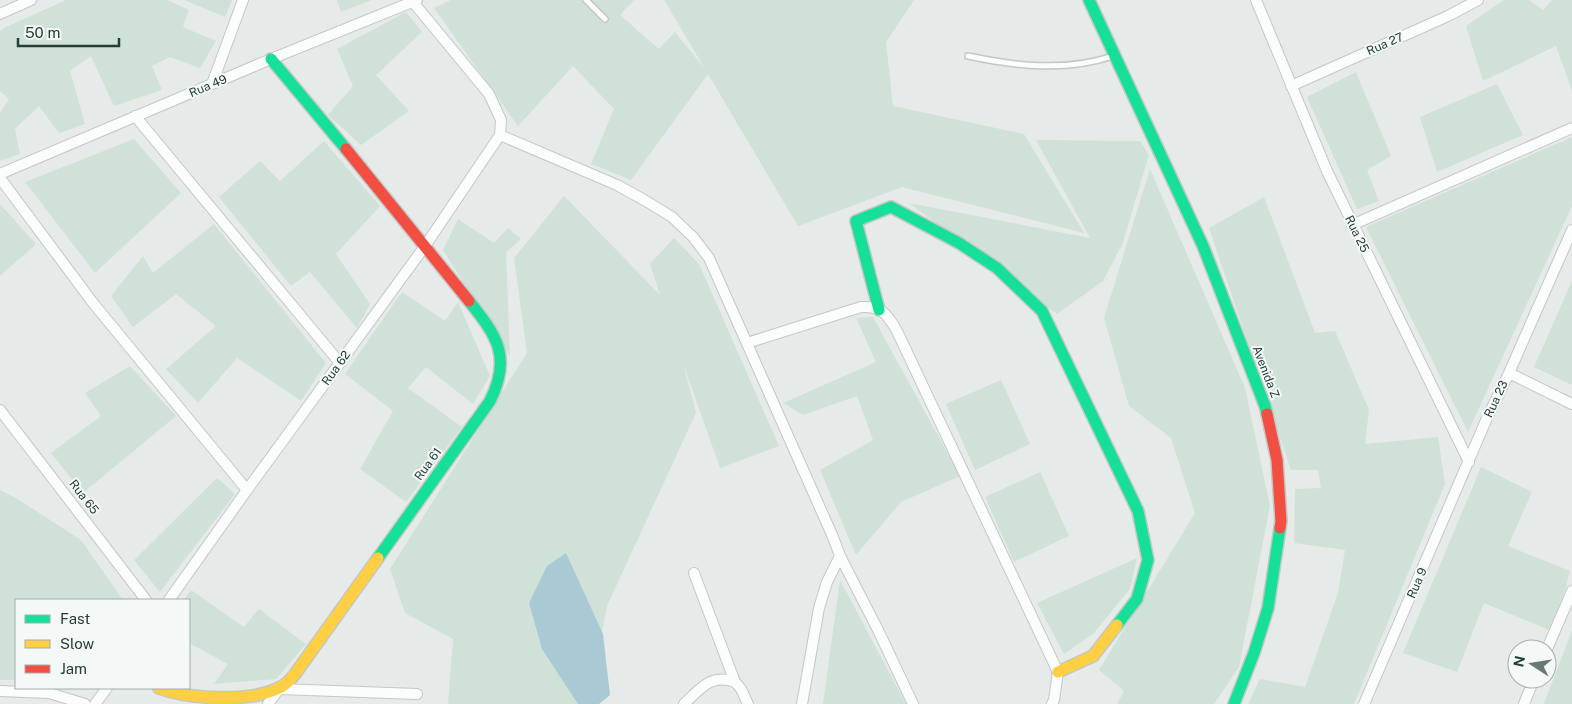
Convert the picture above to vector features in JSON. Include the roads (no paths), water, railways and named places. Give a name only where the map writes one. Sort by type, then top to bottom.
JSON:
[{"type":"street","points":[[0,14],[31,0]]},
{"type":"street","points":[[212,84],[243,0]]},
{"type":"street","name":"Avenida Z","points":[[1089,0],[1203,246],[1265,406],[1277,460],[1281,521],[1268,608],[1254,653],[1234,704]]},
{"type":"street","name":"Rua 25","points":[[1256,0],[1326,171],[1469,462]]},
{"type":"street","name":"Rua 27","points":[[1291,86],[1448,16],[1478,0]]},
{"type":"street","points":[[415,1],[489,94],[501,120],[500,135],[617,185],[646,201],[672,218],[693,237],[709,258],[840,556],[913,704]]},
{"type":"street","name":"Rua 49","points":[[0,174],[270,59],[415,1]]},
{"type":"street","name":"Rua 61","points":[[270,59],[477,311],[497,344],[502,370],[498,386],[490,401],[295,674],[287,683],[279,688]]},
{"type":"street","points":[[136,116],[340,363]]},
{"type":"street","points":[[1352,225],[1572,128]]},
{"type":"street","name":"Rua 62","points":[[170,599],[425,246],[500,135]]},
{"type":"street","points":[[0,178],[93,303],[247,490]]},
{"type":"street","points":[[879,310],[856,221],[891,207],[959,243],[996,268],[1042,312],[1138,510],[1148,560],[1138,599],[1093,656],[1058,672]]},
{"type":"street","points":[[1509,373],[1572,230]]},
{"type":"street","points":[[747,344],[849,310],[870,307],[886,314],[896,329],[1058,672],[1052,704]]},
{"type":"street","name":"Rua 23","points":[[1469,462],[1487,418],[1509,373],[1572,404]]},
{"type":"street","name":"Rua 65","points":[[0,410],[145,599]]},
{"type":"street","name":"Rua 9","points":[[1364,704],[1469,462]]},
{"type":"street","points":[[802,704],[819,608],[826,582],[840,556]]},
{"type":"street","points":[[694,574],[735,682],[741,689],[748,704]]},
{"type":"street","points":[[1551,639],[1572,591]]},
{"type":"street","points":[[684,704],[706,684],[716,679],[727,679],[735,682]]},
{"type":"street","points":[[268,704],[279,688]]},
{"type":"street","points":[[162,689],[178,694],[202,697],[243,696],[269,692],[279,688],[417,694]]},
{"type":"street","points":[[95,704],[106,689]]},
{"type":"street","points":[[1524,704],[1530,689]]},
{"type":"street","points":[[0,691],[50,693],[85,704]]},
{"type":"lane","points":[[586,0],[606,19]]},
{"type":"lane","points":[[968,56],[1000,62],[1075,65],[1114,56]]},
{"type":"water","points":[[566,553],[603,634],[610,695],[599,704],[578,704],[542,649],[529,603],[547,566]]}]
